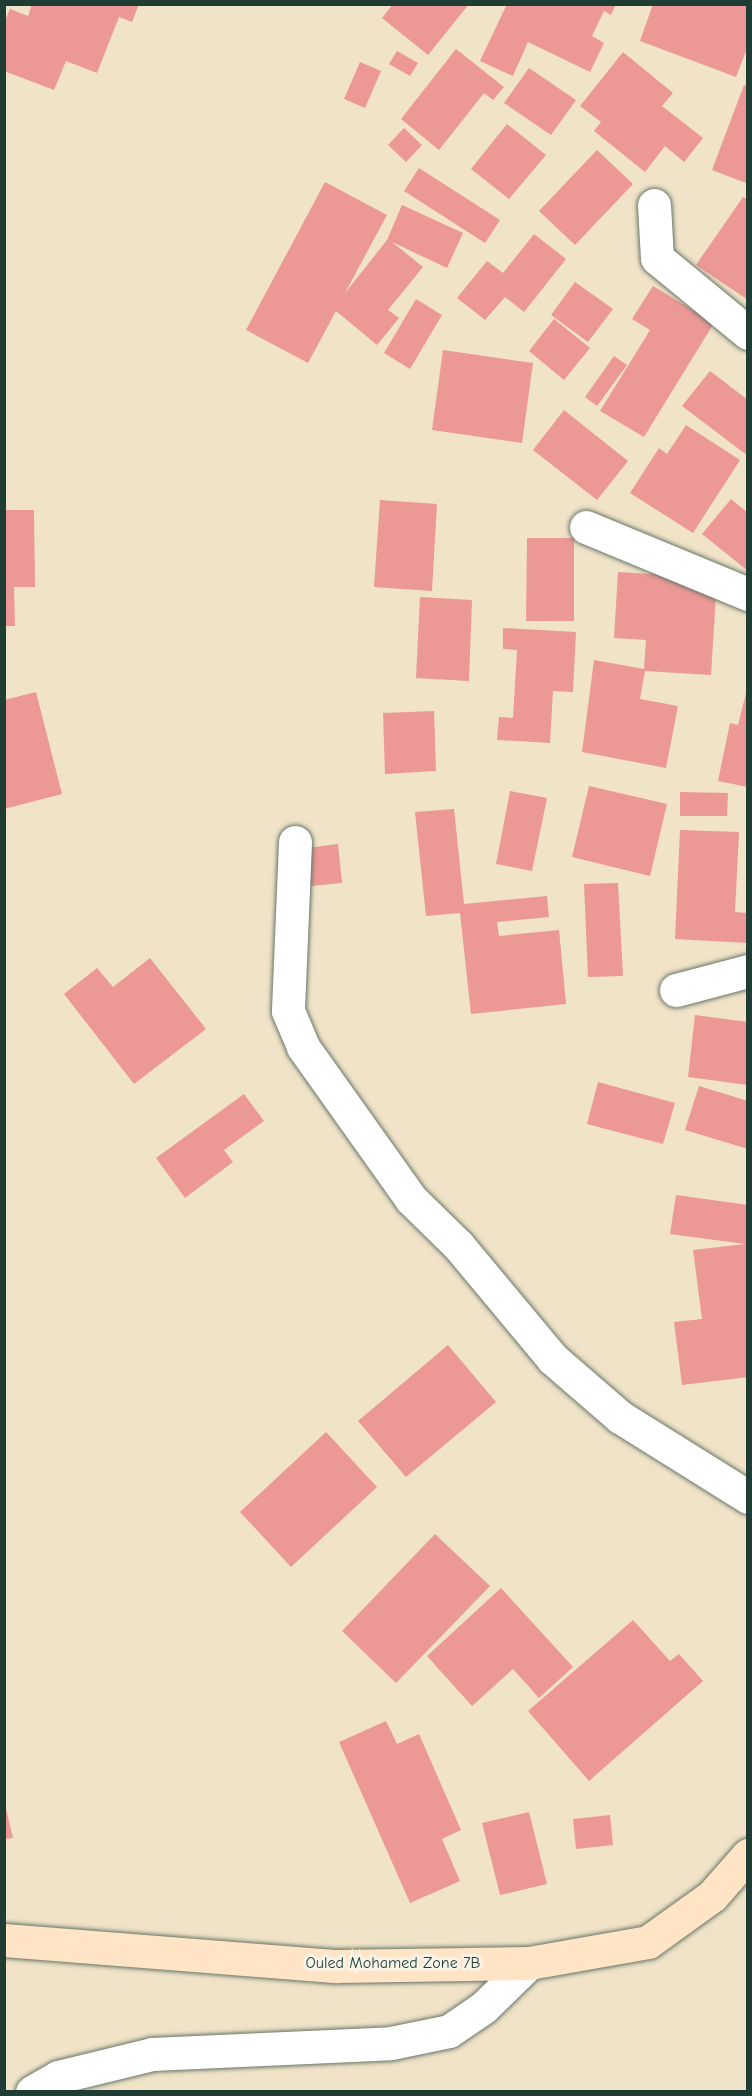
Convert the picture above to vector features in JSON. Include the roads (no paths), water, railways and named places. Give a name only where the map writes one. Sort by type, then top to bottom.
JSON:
[{"type":"main road","name":"Ouled Mohamed Zone 7B","points":[[4,1940],[337,1966],[529,1963],[648,1942],[712,1896],[747,1855]]},
{"type":"street","points":[[654,205],[657,258],[747,333]]},
{"type":"street","points":[[586,527],[747,594]]},
{"type":"street","points":[[295,842],[288,1011],[303,1047],[411,1199],[458,1245],[553,1359],[620,1417],[747,1497]]},
{"type":"street","points":[[676,990],[747,971]]},
{"type":"street","points":[[32,2091],[58,2077],[152,2054],[391,2043],[449,2031],[484,2007],[529,1963]]}]
